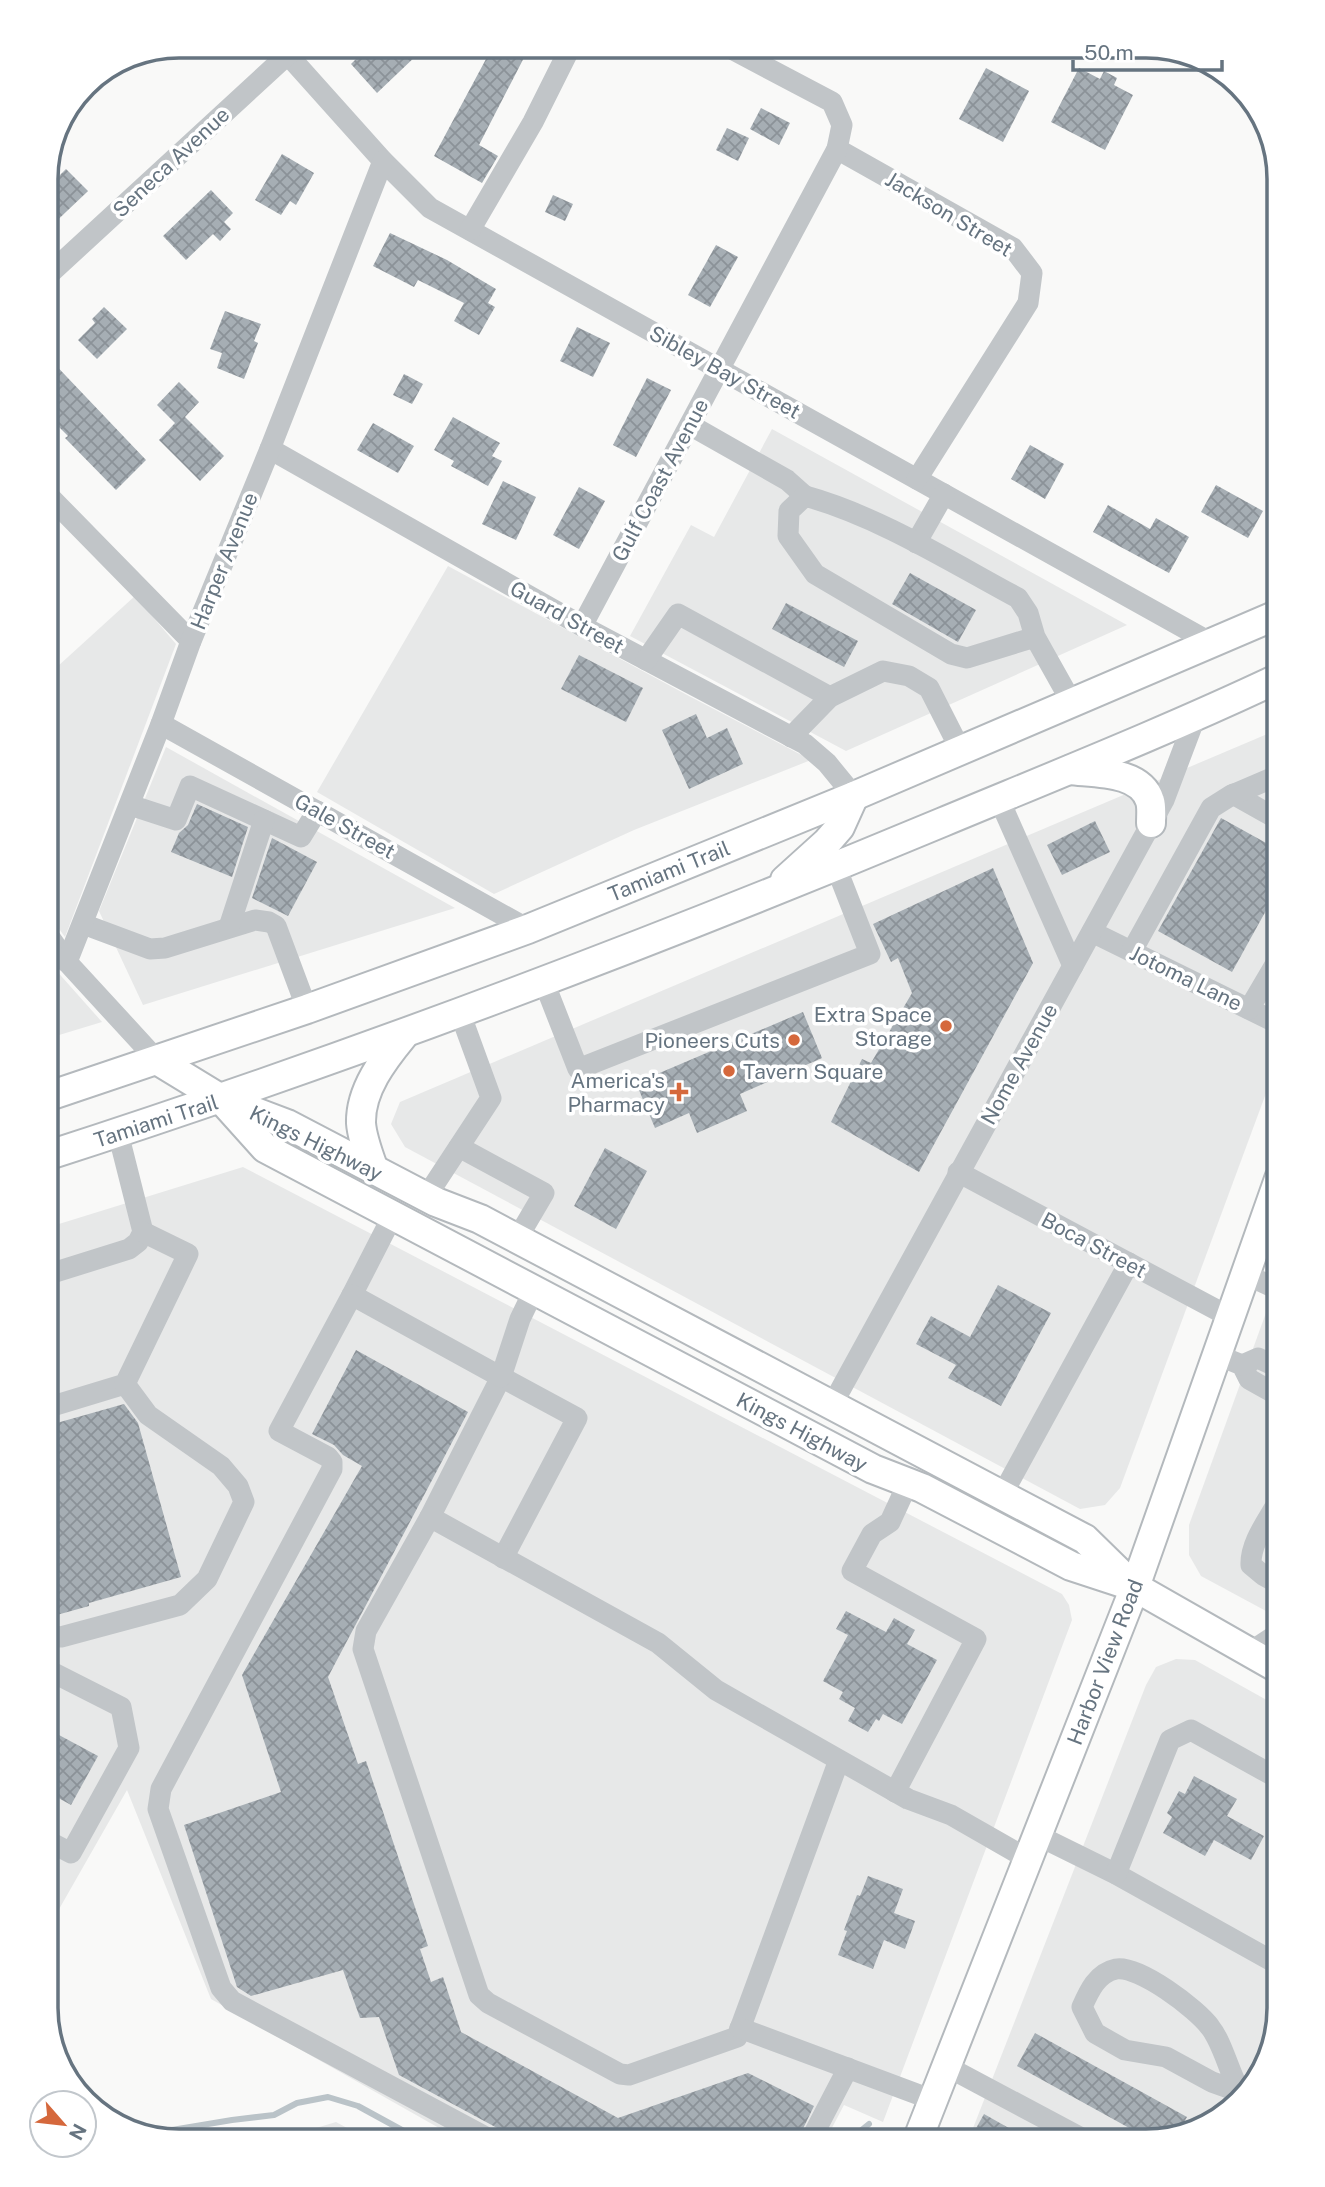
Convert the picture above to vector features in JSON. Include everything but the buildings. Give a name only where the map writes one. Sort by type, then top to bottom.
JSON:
[{"type":"main road","name":"Tamiami Trail","points":[[58,1093],[307,1009],[528,929],[854,796],[1267,619]]},
{"type":"main road","name":"Tamiami Trail","points":[[58,1152],[221,1099],[544,982],[836,867],[1195,718],[1267,684]]},
{"type":"main road","points":[[1070,769],[1128,778],[1141,785],[1150,801],[1151,823]]},
{"type":"main road","points":[[773,892],[840,827],[854,796]]},
{"type":"main road","points":[[374,1170],[361,1122],[366,1096],[379,1066],[405,1034]]},
{"type":"main road","points":[[157,1060],[221,1099]]},
{"type":"main road","name":"Kings Highway","points":[[221,1099],[287,1124],[426,1197],[480,1219],[1085,1539],[1135,1587]]},
{"type":"main road","name":"Kings Highway","points":[[221,1099],[265,1148],[873,1469],[908,1483],[1072,1566],[1135,1587],[1267,1661]]},
{"type":"main road","name":"Harbor View Road","points":[[922,2129],[1135,1587],[1229,1360],[1230,1317],[1267,1213]]},
{"type":"main road","points":[[534,1290],[551,1257]]},
{"type":"street","name":"Seneca Avenue","points":[[58,267],[278,58]]},
{"type":"street","name":"Sibley Bay Street","points":[[297,58],[383,161],[430,208],[1213,644]]},
{"type":"street","points":[[470,230],[533,122],[565,58]]},
{"type":"street","points":[[749,58],[832,102],[842,125],[837,149]]},
{"type":"street","name":"Gulf Coast Avenue","points":[[582,626],[837,149]]},
{"type":"street","name":"Jackson Street","points":[[837,149],[1013,248],[1032,273],[1028,303],[917,479]]},
{"type":"street","name":"Harper Avenue","points":[[67,962],[191,641],[383,161]]},
{"type":"street","points":[[690,425],[787,480],[805,496],[829,503],[916,543],[1018,598],[1028,612],[1035,637],[1072,703]]},
{"type":"street","name":"Guard Street","points":[[270,449],[582,626],[805,744],[827,763],[854,796]]},
{"type":"street","points":[[916,543],[944,494]]},
{"type":"street","points":[[805,496],[789,511],[788,536],[815,574],[951,653],[967,659],[1035,637]]},
{"type":"street","points":[[58,505],[191,641]]},
{"type":"street","points":[[646,660],[678,614],[830,697]]},
{"type":"street","points":[[791,737],[830,697],[883,671],[909,676],[929,688],[961,751]]},
{"type":"street","name":"Nome Avenue","points":[[832,1405],[1164,800],[1195,718]]},
{"type":"street","name":"Gale Street","points":[[161,724],[528,929]]},
{"type":"street","points":[[1132,951],[1211,808],[1233,794],[1267,780]]},
{"type":"street","points":[[130,804],[176,820],[190,786],[301,837],[317,811]]},
{"type":"street","points":[[1233,794],[1267,813]]},
{"type":"street","points":[[999,799],[1073,966]]},
{"type":"street","points":[[229,928],[264,821]]},
{"type":"street","points":[[544,982],[578,1069],[870,954],[836,867]]},
{"type":"street","points":[[83,924],[150,949],[164,948],[255,920],[269,922],[276,926],[307,1009]]},
{"type":"street","name":"Jotoma Lane","points":[[1092,932],[1267,1018]]},
{"type":"street","points":[[58,949],[157,1060]]},
{"type":"street","points":[[1249,1009],[1267,978]]},
{"type":"street","points":[[426,1197],[491,1098],[460,1013]]},
{"type":"street","points":[[58,1271],[129,1249],[138,1242],[143,1232],[118,1133]]},
{"type":"street","points":[[459,1147],[544,1193],[517,1239]]},
{"type":"street","name":"Boca Street","points":[[958,1172],[1230,1317]]},
{"type":"street","points":[[393,1215],[279,1431],[328,1457],[332,1462],[332,1469],[161,1789],[158,1809],[220,1988],[232,2001],[471,2129]]},
{"type":"street","points":[[58,1404],[125,1384],[188,1254],[143,1232]]},
{"type":"street","points":[[1002,1495],[1129,1263]]},
{"type":"street","points":[[1245,1274],[1267,1284]]},
{"type":"street","points":[[534,1290],[520,1319],[501,1377],[430,1517],[366,1631],[363,1649],[479,1995],[488,2003],[620,2074],[629,2075],[737,2037],[839,1760]]},
{"type":"street","points":[[352,1296],[577,1418],[503,1558]]},
{"type":"street","points":[[1229,1360],[1258,1357],[1267,1362]]},
{"type":"street","points":[[1229,1360],[1248,1379],[1267,1389]]},
{"type":"street","points":[[58,1636],[180,1605],[206,1579],[244,1502],[238,1486],[221,1466],[148,1415],[125,1384]]},
{"type":"street","points":[[895,1792],[976,1639],[852,1571],[872,1534],[890,1522],[908,1483]]},
{"type":"street","points":[[430,1517],[658,1643],[716,1690],[895,1792],[1032,1847],[1116,1874],[1267,1958]]},
{"type":"street","points":[[1267,1522],[1254,1545],[1251,1557],[1251,1565],[1267,1577]]},
{"type":"street","points":[[1251,1652],[1267,1641]]},
{"type":"street","points":[[58,1675],[121,1707],[129,1748],[71,1853],[58,1846]]},
{"type":"street","points":[[1116,1874],[1170,1740],[1191,1730],[1267,1772]]},
{"type":"street","points":[[1234,2091],[1166,2057],[1125,2050],[1095,2033],[1082,2007],[1094,1981],[1117,1969],[1142,1973],[1180,2000],[1211,2028],[1238,2087]]},
{"type":"street","points":[[740,2028],[933,2100]]},
{"type":"street","points":[[946,2066],[1064,2129]]},
{"type":"street","points":[[816,2129],[848,2068]]},
{"type":"shaded area","points":[[772,429],[1127,625],[846,751],[630,636],[691,525],[714,537]]},
{"type":"shaded area","points":[[448,566],[811,760],[634,830],[494,894],[317,792]]},
{"type":"shaded area","points":[[135,596],[176,644],[65,937],[58,927],[58,666]]},
{"type":"shaded area","points":[[1267,734],[1267,1090],[1120,1488],[1105,1505],[1080,1509],[405,1147],[391,1124],[400,1102]]},
{"type":"shaded area","points":[[166,747],[455,908],[143,1005],[99,911]]},
{"type":"shaded area","points":[[58,972],[102,1022],[58,1035]]},
{"type":"shaded area","points":[[243,1167],[1062,1594],[1069,1605],[1072,1620],[883,2122],[844,2105],[831,2129],[441,2129],[211,1999],[127,1790],[58,1911],[58,1224]]},
{"type":"shaded area","points":[[1267,1310],[1267,1612],[1201,1576],[1189,1555],[1189,1525]]},
{"type":"shaded area","points":[[1176,1659],[1195,1660],[1267,1700],[1267,2008],[1263,2040],[1255,2062],[1237,2088],[1213,2109],[1200,2117],[1170,2127],[973,2129],[1146,1685],[1156,1667]]},
{"type":"shaded area","points":[[336,2122],[349,2129],[313,2129]]},
{"type":"waterway","points":[[178,2129],[274,2115],[297,2103],[328,2097],[358,2106],[400,2129]]},
{"type":"waterway","points":[[863,2129],[869,2124]]},
{"type":"place","name":"Extra Space Storage","points":[[946,1026]]},
{"type":"place","name":"Pioneers Cuts","points":[[794,1040]]},
{"type":"place","name":"Tavern Square","points":[[729,1071]]},
{"type":"place","name":"America's Pharmacy","points":[[679,1092]]}]
